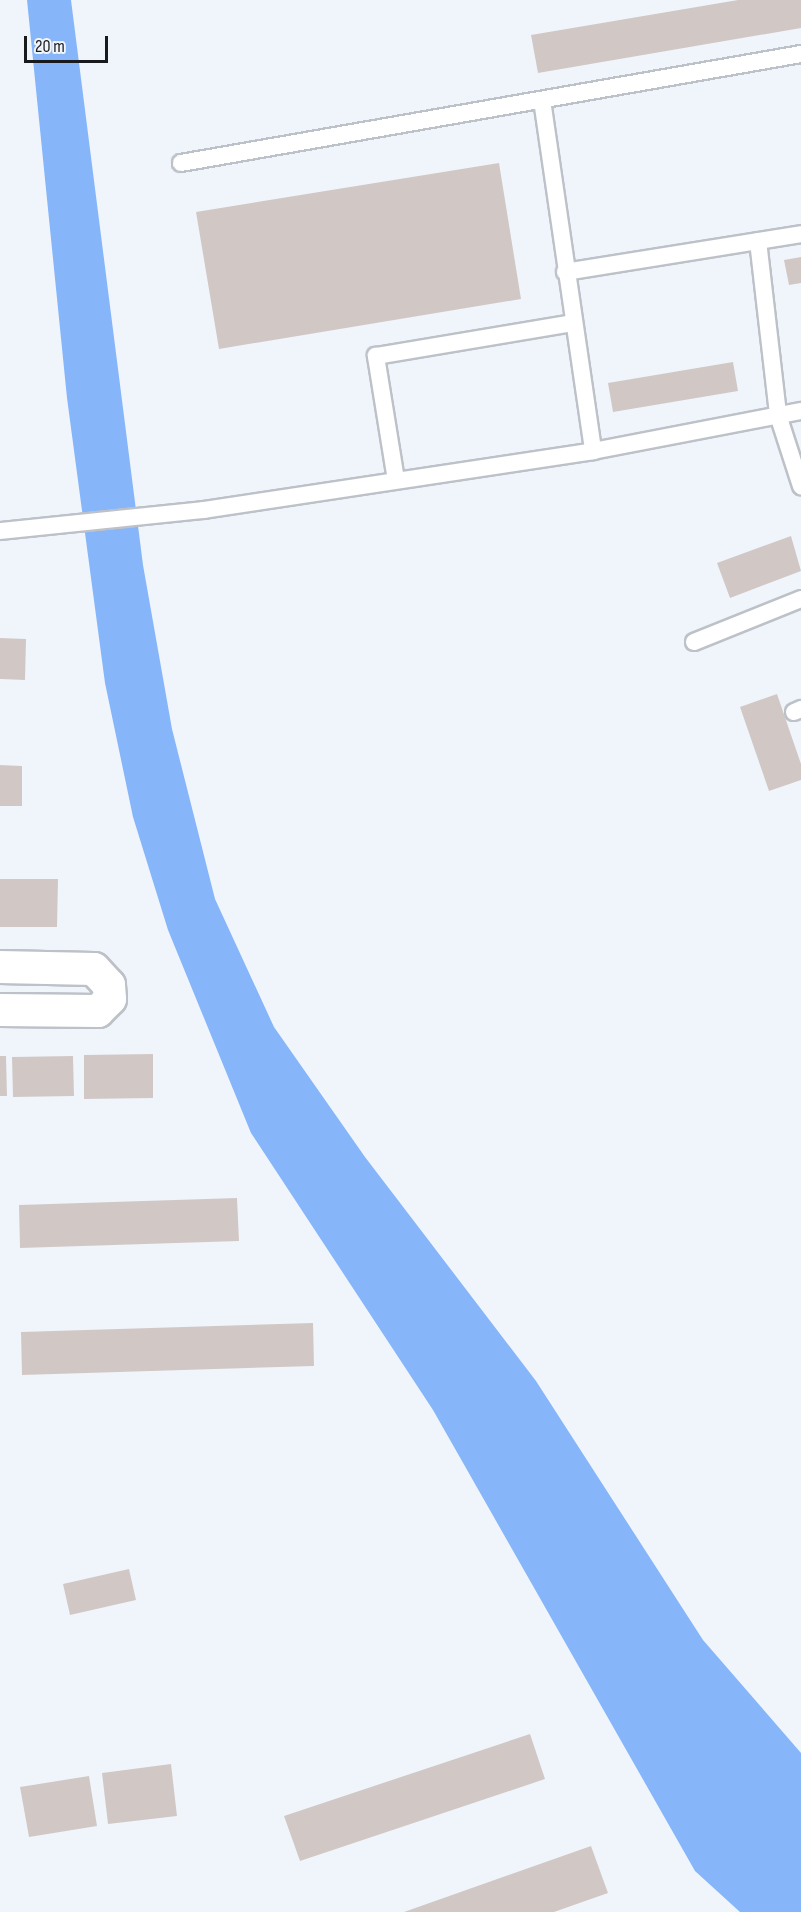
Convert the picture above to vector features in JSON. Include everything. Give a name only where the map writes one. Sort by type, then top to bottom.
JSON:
[{"type":"street","points":[[0,968],[94,969],[109,985],[110,999],[98,1011],[0,1011]]},
{"type":"lane","points":[[181,164],[801,54]]},
{"type":"lane","points":[[542,100],[565,272],[593,451]]},
{"type":"lane","points":[[565,272],[801,234]]},
{"type":"lane","points":[[758,241],[778,415],[801,486]]},
{"type":"lane","points":[[396,480],[376,356],[573,323]]},
{"type":"lane","points":[[0,531],[204,510],[593,451],[801,411]]},
{"type":"lane","points":[[694,642],[801,598]]},
{"type":"water","points":[[27,0],[71,0],[143,565],[172,729],[215,899],[274,1027],[365,1157],[536,1381],[703,1640],[801,1753],[801,1912],[740,1912],[695,1871],[433,1410],[251,1133],[168,930],[133,817],[105,683],[67,398]]},
{"type":"building","points":[[738,0],[801,0],[801,28],[538,73],[531,35]]},
{"type":"building","points":[[499,163],[521,299],[219,349],[196,212]]},
{"type":"building","points":[[801,257],[801,283],[789,285],[784,260]]},
{"type":"building","points":[[733,362],[738,391],[613,412],[608,383]]},
{"type":"building","points":[[791,536],[801,571],[730,598],[717,563]]},
{"type":"building","points":[[0,638],[26,639],[25,680],[0,679]]},
{"type":"building","points":[[777,694],[801,764],[801,780],[769,791],[740,707]]},
{"type":"building","points":[[0,765],[22,766],[22,806],[0,806]]},
{"type":"building","points":[[0,879],[58,879],[57,927],[0,927]]},
{"type":"building","points":[[153,1054],[153,1098],[84,1099],[84,1055]]},
{"type":"building","points":[[0,1056],[6,1056],[7,1096],[0,1096]]},
{"type":"building","points":[[73,1056],[74,1096],[13,1097],[12,1057]]},
{"type":"building","points":[[237,1198],[239,1241],[20,1248],[19,1205]]},
{"type":"building","points":[[313,1323],[314,1366],[22,1375],[21,1332]]},
{"type":"building","points":[[129,1569],[136,1600],[70,1615],[63,1584]]},
{"type":"building","points":[[530,1734],[545,1779],[300,1861],[284,1816]]},
{"type":"building","points":[[171,1764],[177,1816],[108,1824],[102,1773]]},
{"type":"building","points":[[89,1776],[97,1826],[29,1837],[20,1787]]},
{"type":"building","points":[[591,1846],[608,1893],[554,1912],[404,1912]]}]
